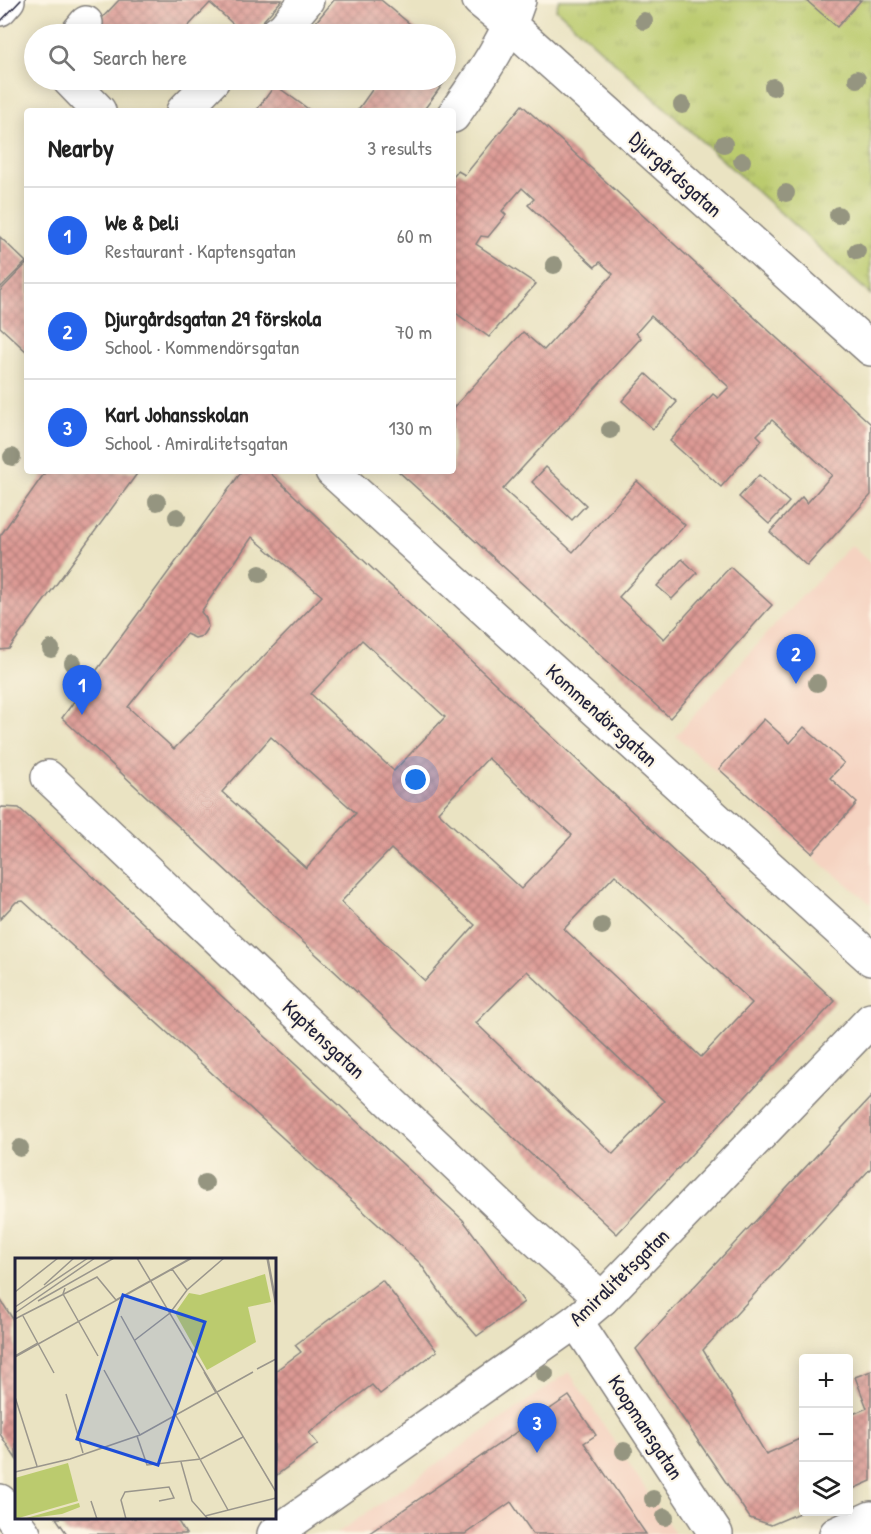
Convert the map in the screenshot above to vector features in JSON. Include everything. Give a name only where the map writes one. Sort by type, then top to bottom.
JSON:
[{"type":"street","points":[[0,9],[9,0]]},
{"type":"street","points":[[288,24],[307,0]]},
{"type":"street","name":"Djurgårdsgatan","points":[[479,0],[515,13],[871,350]]},
{"type":"street","points":[[456,112],[490,62],[515,13]]},
{"type":"street","points":[[79,90],[96,108]]},
{"type":"street","points":[[186,108],[203,90]]},
{"type":"street","name":"Kommendörsgatan","points":[[335,474],[871,959]]},
{"type":"street","name":"Kaptensgatan","points":[[48,777],[521,1226],[602,1299]]},
{"type":"street","name":"Amiralitetsgatan","points":[[274,1534],[576,1321],[602,1299],[871,1020]]},
{"type":"street","name":"Koopmansgatan","points":[[576,1321],[716,1534]]},
{"type":"street","points":[[0,1501],[24,1534]]},
{"type":"street","points":[[836,1534],[871,1518]]},
{"type":"shaded area","points":[[851,545],[871,564],[871,904],[811,855],[676,736],[767,633]]},
{"type":"shaded area","points":[[569,1372],[675,1534],[336,1534]]},
{"type":"green space","points":[[559,0],[871,0],[871,295],[556,9]]},
{"type":"building","points":[[119,0],[282,0],[260,24],[233,24],[210,3],[190,24],[96,24]]},
{"type":"building","points":[[334,0],[381,0],[410,24],[318,24],[316,22]]},
{"type":"building","points":[[806,0],[861,0],[837,27]]},
{"type":"building","points":[[271,90],[282,90],[307,108],[258,108]]},
{"type":"building","points":[[372,90],[439,90],[425,108],[359,108]]},
{"type":"building","points":[[522,105],[871,424],[871,495],[807,566],[770,532],[802,497],[807,503],[832,475],[772,420],[757,435],[762,440],[721,487],[670,441],[713,394],[718,398],[729,387],[651,316],[636,333],[641,338],[503,489],[573,552],[637,481],[685,525],[619,597],[664,639],[730,567],[772,605],[670,718],[401,474],[456,474],[456,405],[523,332],[544,350],[613,274],[600,262],[595,267],[528,205],[534,199],[522,188],[502,211],[506,215],[488,237],[481,236],[476,244],[536,284],[489,337],[456,313],[456,173],[458,171],[465,175]]},
{"type":"building","points":[[0,237],[24,260],[24,264],[0,288]]},
{"type":"building","points":[[24,266],[24,349],[0,327],[0,291]]},
{"type":"building","points":[[646,374],[677,402],[653,429],[622,401]]},
{"type":"building","points":[[546,467],[586,505],[572,520],[532,482]]},
{"type":"building","points":[[44,474],[137,474],[9,649],[0,650],[0,536]]},
{"type":"building","points":[[240,474],[271,474],[835,1001],[617,1234],[62,718]],"holes":[[[252,537],[322,596],[174,749],[128,707],[186,634],[195,638],[202,636],[208,627],[206,618],[201,612]],[[362,640],[445,717],[394,771],[311,694]],[[271,737],[356,813],[306,868],[222,792]],[[488,758],[572,835],[521,889],[438,812]],[[391,849],[475,925],[425,981],[341,902]],[[615,875],[752,1003],[701,1057],[564,929]],[[527,971],[664,1101],[613,1154],[476,1023]]]},
{"type":"building","points":[[759,475],[789,502],[769,524],[739,497]]},
{"type":"building","points":[[682,559],[697,573],[672,599],[657,586]]},
{"type":"building","points":[[764,719],[790,743],[804,727],[844,763],[830,778],[857,803],[812,853],[719,769]]},
{"type":"building","points":[[2,807],[19,808],[463,1220],[524,1302],[477,1336],[444,1298],[420,1263],[23,901],[16,902],[0,919],[0,809]]},
{"type":"building","points":[[871,1097],[871,1168],[703,1350],[766,1454],[799,1439],[799,1513],[771,1525],[750,1518],[636,1349]]},
{"type":"building","points":[[382,1280],[437,1351],[380,1394],[372,1385],[309,1433],[318,1444],[276,1476],[276,1371],[301,1352],[295,1345]]},
{"type":"building","points":[[0,1299],[15,1322],[15,1457],[0,1434]]},
{"type":"building","points":[[871,1371],[871,1481],[853,1489],[853,1414],[867,1408],[855,1377]]},
{"type":"building","points":[[569,1396],[596,1435],[584,1443],[646,1534],[533,1534],[511,1502],[465,1534],[368,1534]]},
{"type":"building","points":[[57,1519],[177,1519],[186,1534],[67,1534]]},
{"type":"tram line","points":[[0,22],[21,0]]},
{"type":"place","name":"Djurgårdsgatan 29 förskola","points":[[796,684]]},
{"type":"place","name":"We & Deli","points":[[82,715]]},
{"type":"place","name":"Karl Johansskolan","points":[[537,1453]]}]
